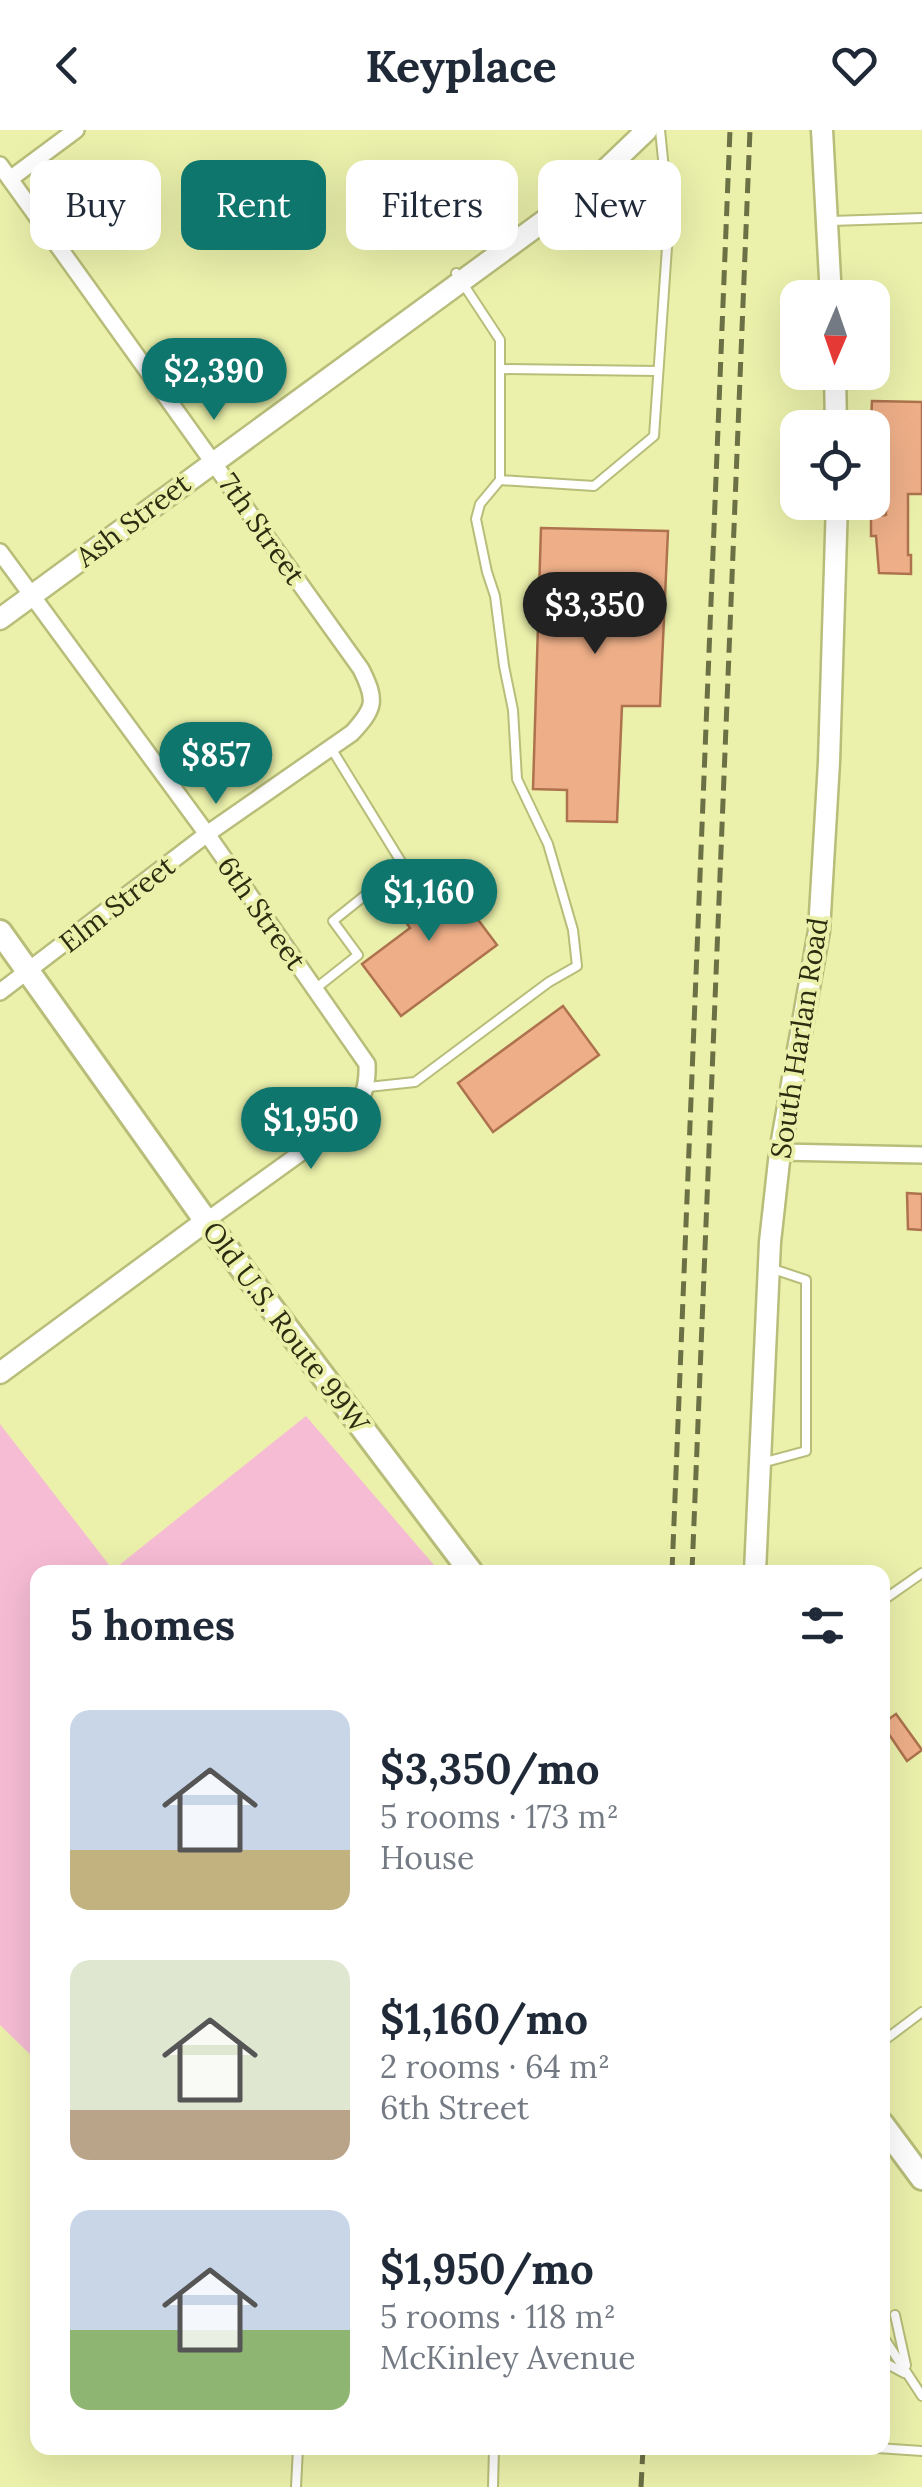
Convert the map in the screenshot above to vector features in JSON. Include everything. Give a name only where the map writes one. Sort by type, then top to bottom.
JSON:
[{"type":"main road","name":"Old U.S. Route 99W","points":[[0,932],[206,1221],[466,1565]]},
{"type":"main road","points":[[890,2135],[922,2178]]},
{"type":"street","points":[[5,172],[76,130]]},
{"type":"street","name":"Ash Street","points":[[458,277],[571,188],[633,130]]},
{"type":"street","name":"Ash Street","points":[[0,619],[29,592],[211,457],[458,277],[578,196],[647,130]]},
{"type":"street","points":[[822,130],[830,280]]},
{"type":"street","name":"7th Street","points":[[5,172],[361,669],[370,687],[372,704]]},
{"type":"street","name":"South Harlan Road","points":[[755,1565],[768,1268],[780,1152],[818,930],[829,762],[836,520]]},
{"type":"street","name":"6th Street","points":[[0,552],[207,834],[367,1064],[368,1086]]},
{"type":"street","name":"Ash Street","points":[[0,608],[29,592]]},
{"type":"street","name":"Elm Street","points":[[0,992],[207,834],[352,733],[370,714],[372,704]]},
{"type":"street","points":[[0,1374],[345,1121],[362,1102],[368,1086]]},
{"type":"street","points":[[780,1152],[922,1155]]},
{"type":"lane","points":[[500,480],[594,486],[654,436],[669,218],[660,130]]},
{"type":"lane","points":[[826,221],[922,218]]},
{"type":"lane","points":[[368,1086],[415,1082],[549,982],[577,966],[573,930],[548,844],[516,779],[513,710],[495,596],[476,519],[480,504],[500,480],[500,340],[458,277]]},
{"type":"lane","points":[[500,369],[658,371]]},
{"type":"lane","points":[[315,989],[358,955],[333,921],[404,865],[331,748]]},
{"type":"lane","points":[[760,1463],[806,1451],[806,1280],[768,1268]]},
{"type":"lane","points":[[890,1596],[922,1574]]},
{"type":"lane","points":[[890,2036],[922,2012]]},
{"type":"lane","points":[[895,2315],[908,2375]]},
{"type":"lane","points":[[890,2347],[922,2396]]},
{"type":"lane","points":[[890,2365],[908,2375]]},
{"type":"lane","points":[[890,2449],[922,2451]]},
{"type":"lane","points":[[296,2487],[298,2455]]},
{"type":"lane","points":[[492,2487],[494,2455]]},
{"type":"shaded area","points":[[306,1416],[434,1565],[119,1565]]},
{"type":"shaded area","points":[[0,1424],[109,1565],[30,1565],[30,2054],[0,2025]]},
{"type":"building","points":[[872,401],[922,402],[922,494],[908,494],[911,574],[879,573],[871,520],[890,520],[890,410],[872,410]]},
{"type":"building","points":[[541,528],[668,531],[660,706],[622,706],[617,822],[567,821],[567,790],[533,789]]},
{"type":"building","points":[[440,869],[497,945],[401,1016],[362,964],[410,928],[393,904]]},
{"type":"building","points":[[563,1006],[599,1055],[493,1132],[458,1083]]},
{"type":"building","points":[[907,1193],[922,1194],[922,1230],[908,1229]]},
{"type":"building","points":[[896,1714],[922,1750],[907,1761],[890,1736],[890,1718]]},
{"type":"railway","points":[[672,1565],[730,130]]},
{"type":"railway","points":[[692,1565],[750,130]]},
{"type":"railway","points":[[641,2487],[643,2455]]}]
